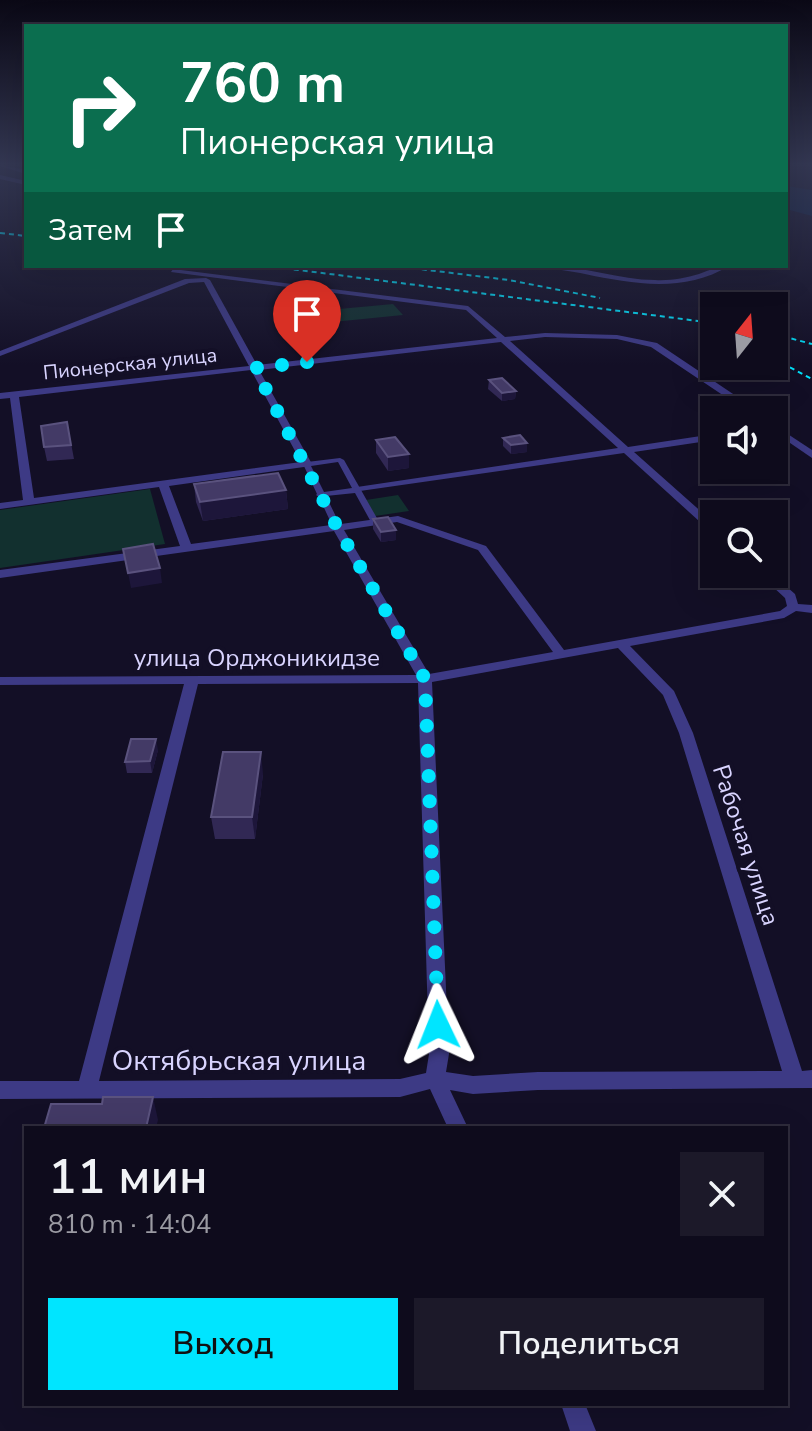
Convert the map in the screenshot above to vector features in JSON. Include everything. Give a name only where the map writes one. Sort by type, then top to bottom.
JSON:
[{"type":"street","points":[[562,268],[663,285],[699,278],[722,268]]},
{"type":"street","points":[[173,271],[468,308],[700,516]]},
{"type":"street","points":[[0,354],[188,281],[220,275]]},
{"type":"street","points":[[206,280],[307,464],[336,525],[425,679],[439,1054],[435,1079],[457,1126]]},
{"type":"street","name":"Пионерская улица","points":[[0,396],[545,335],[595,336],[654,345],[730,396]]},
{"type":"street","points":[[14,395],[29,502]]},
{"type":"street","points":[[788,438],[812,455]]},
{"type":"street","points":[[320,495],[700,439]]},
{"type":"street","points":[[0,506],[340,460],[374,520]]},
{"type":"street","points":[[163,484],[186,547]]},
{"type":"street","points":[[0,574],[336,525],[398,519],[482,548],[560,653]]},
{"type":"street","points":[[781,588],[791,597],[793,607],[812,609]]},
{"type":"street","name":"улица Орджоникидзе","points":[[0,681],[425,679],[784,614],[793,607]]},
{"type":"street","name":"Рабочая улица","points":[[620,643],[669,694],[686,733],[804,1079]]},
{"type":"street","points":[[87,1089],[192,680]]},
{"type":"street","name":"Октябрьская улица","points":[[0,1090],[400,1088],[435,1079],[473,1085],[538,1081],[804,1079]]},
{"type":"street","points":[[574,1406],[583,1431]]},
{"type":"green space","points":[[393,304],[403,315],[303,325],[296,313]]},
{"type":"green space","points":[[150,489],[165,544],[0,568],[0,510]]},
{"type":"green space","points":[[398,495],[409,511],[375,516],[366,500]]},
{"type":"building","points":[[502,378],[516,391],[502,393],[489,380]]},
{"type":"building","points":[[67,422],[71,445],[44,447],[41,426]]},
{"type":"building","points":[[520,435],[527,443],[511,445],[503,438]]},
{"type":"building","points":[[395,437],[409,454],[388,457],[376,440]]},
{"type":"building","points":[[278,473],[286,490],[200,502],[194,484]]},
{"type":"building","points":[[388,517],[396,530],[381,532],[373,519]]},
{"type":"building","points":[[153,544],[160,568],[128,573],[123,549]]},
{"type":"building","points":[[131,739],[156,739],[150,761],[125,762]]},
{"type":"building","points":[[223,752],[261,752],[252,817],[211,817]]},
{"type":"building","points":[[103,1097],[153,1097],[146,1126],[45,1126],[51,1104],[102,1104]]},
{"type":"railway","points":[[0,233],[24,236]]},
{"type":"railway","points":[[283,268],[700,321]]},
{"type":"railway","points":[[411,268],[509,280],[600,298]]},
{"type":"railway","points":[[788,338],[812,344]]},
{"type":"railway","points":[[788,366],[812,379]]},
{"type":"route","points":[[307,362],[255,368],[336,525],[425,679],[438,1025]]}]
